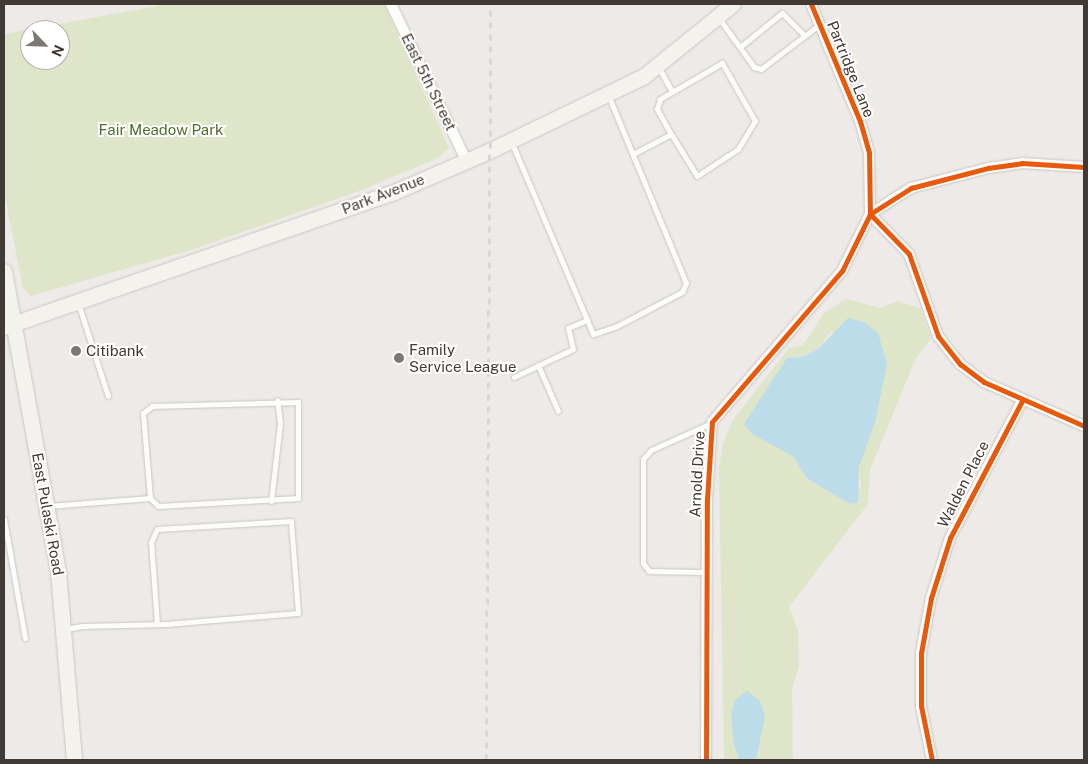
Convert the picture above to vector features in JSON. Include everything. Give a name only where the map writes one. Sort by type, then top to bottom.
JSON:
[{"type":"main road","name":"Park Avenue","points":[[8,325],[392,193],[608,95],[658,66],[733,4]]},
{"type":"main road","name":"East Pulaski Road","points":[[4,271],[8,325],[48,506],[65,629],[74,760]]},
{"type":"street","name":"East 5th Street","points":[[392,4],[466,160]]},
{"type":"street","name":"Partridge Lane","points":[[811,4],[869,153],[870,214]]},
{"type":"street","points":[[1084,167],[1022,163],[988,168],[911,188],[870,214],[909,254],[938,336],[960,364],[1022,401],[1084,426]]},
{"type":"street","name":"Arnold Drive","points":[[706,760],[706,572],[712,422],[842,272],[870,214]]},
{"type":"street","name":"Walden Place","points":[[932,760],[921,706],[921,653],[931,598],[950,538],[1022,401]]},
{"type":"lane","points":[[740,47],[782,13],[803,34]]},
{"type":"lane","points":[[718,17],[754,67],[762,69],[803,34],[820,25]]},
{"type":"lane","points":[[722,63],[755,121],[738,149],[697,176],[671,134],[657,104],[672,91],[722,63]]},
{"type":"lane","points":[[658,66],[672,91]]},
{"type":"lane","points":[[511,140],[587,320],[598,334],[686,288],[608,95]]},
{"type":"lane","points":[[633,154],[671,134]]},
{"type":"lane","points":[[78,302],[91,343]]},
{"type":"lane","points":[[514,377],[573,349],[568,328],[587,320]]},
{"type":"lane","points":[[94,353],[108,396]]},
{"type":"lane","points":[[538,365],[558,411]]},
{"type":"lane","points":[[271,501],[280,422],[277,400]]},
{"type":"lane","points":[[277,400],[298,402],[298,498],[158,506],[150,498],[143,414],[152,406],[277,400]]},
{"type":"lane","points":[[706,572],[649,571],[643,563],[643,458],[651,450],[712,422]]},
{"type":"lane","points":[[48,506],[150,498]]},
{"type":"lane","points":[[4,518],[25,638]]},
{"type":"lane","points":[[65,629],[157,623],[298,613],[292,521],[157,529],[151,542],[157,623]]},
{"type":"green space","name":"Fair Meadow Park","points":[[168,4],[384,4],[449,148],[438,158],[362,190],[194,249],[31,296],[23,288],[4,192],[4,34],[20,31],[20,70],[70,70],[70,22]]},
{"type":"green space","points":[[846,299],[880,308],[898,301],[921,309],[931,338],[915,360],[870,470],[868,504],[789,607],[798,631],[799,665],[792,688],[793,760],[756,760],[765,717],[734,745],[740,760],[724,760],[719,468],[723,444],[733,420],[789,348],[803,345],[824,313]],"holes":[[[832,331],[865,448],[859,467],[861,489],[822,487],[806,479],[794,457],[787,358],[803,357],[819,347]]]},
{"type":"water","points":[[848,318],[864,322],[878,333],[887,364],[875,422],[859,467],[858,502],[850,504],[806,478],[794,457],[752,434],[744,424],[787,358],[803,357],[819,348]]},
{"type":"water","points":[[747,691],[760,701],[765,717],[756,760],[740,760],[734,745],[731,716],[735,700]]},
{"type":"railway","points":[[486,760],[491,4]]},
{"type":"cycle path","points":[[811,4],[860,121],[869,153],[870,214],[909,254],[938,336],[960,364],[984,382],[1084,426]]},
{"type":"cycle path","points":[[706,760],[707,499],[712,422],[842,271],[870,214],[911,188],[988,168],[1022,163],[1084,167]]},
{"type":"cycle path","points":[[932,760],[921,706],[921,653],[931,598],[950,538],[1022,401]]},
{"type":"place","name":"Citibank","points":[[76,351]]},
{"type":"place","name":"Family Service League","points":[[399,358]]}]
